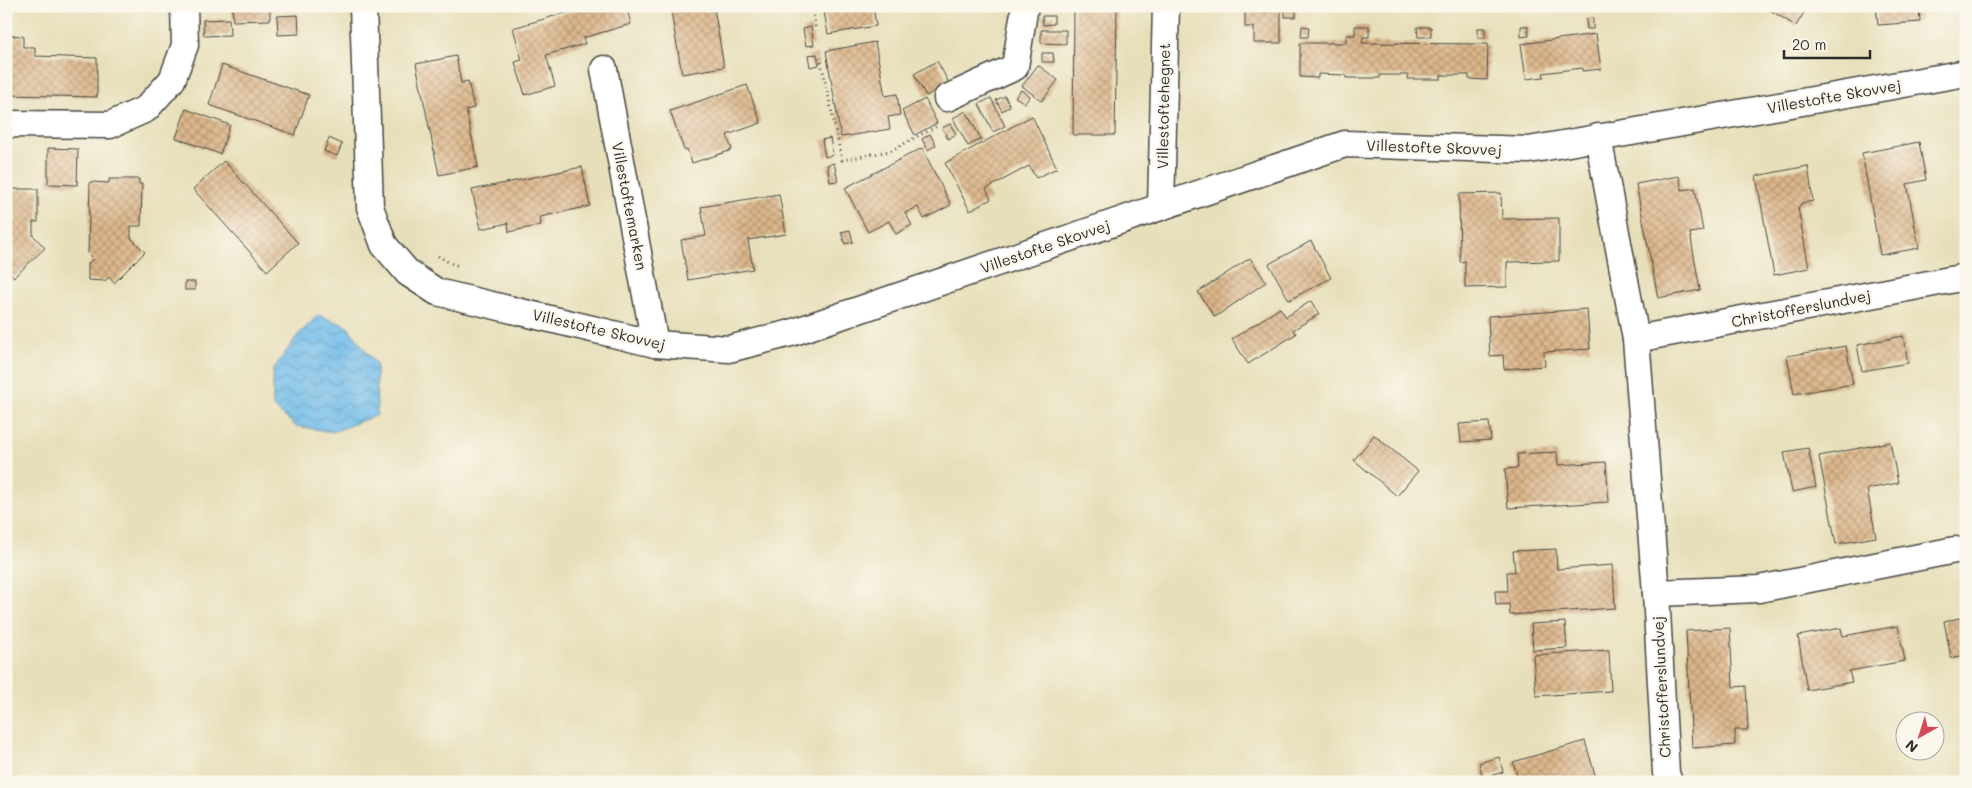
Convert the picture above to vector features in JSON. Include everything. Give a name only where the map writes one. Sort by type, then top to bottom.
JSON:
[{"type":"street","points":[[6,124],[110,125],[146,109],[172,80],[185,45],[184,6]]},
{"type":"street","name":"Villestofte Skovvej","points":[[363,6],[370,207],[384,245],[408,273],[437,292],[655,344],[729,349],[792,334],[1345,144],[1529,150],[1966,72]]},
{"type":"street","points":[[947,98],[1015,66],[1025,6]]},
{"type":"street","name":"Villestoftehegnet","points":[[1161,207],[1166,6]]},
{"type":"street","name":"Villestoftemarken","points":[[604,69],[655,344]]},
{"type":"street","name":"Christofferslundvej","points":[[1598,137],[1636,339],[1656,593],[1666,773],[1669,782]]},
{"type":"street","name":"Christofferslundvej","points":[[1636,339],[1966,278]]},
{"type":"street","points":[[1656,593],[1759,590],[1955,550]]},
{"type":"path","points":[[812,6],[816,31]]},
{"type":"path","points":[[820,56],[842,160],[890,151],[945,122],[947,98]]},
{"type":"path","points":[[436,255],[450,263],[468,269]]},
{"type":"water","points":[[318,315],[347,326],[376,364],[377,415],[333,432],[296,426],[273,407],[273,370],[298,335]]},
{"type":"building","points":[[232,6],[270,6],[270,20],[233,21]]},
{"type":"building","points":[[573,6],[626,6],[631,24],[583,38],[585,44],[546,55],[555,86],[525,95],[515,62],[522,60],[513,28],[575,10]]},
{"type":"building","points":[[670,6],[717,6],[714,8],[724,67],[682,74]]},
{"type":"building","points":[[823,6],[873,6],[876,26],[828,34]]},
{"type":"building","points":[[1763,6],[1808,6],[1796,26]]},
{"type":"building","points":[[1876,6],[1919,6],[1920,22],[1878,25]]},
{"type":"building","points":[[1074,8],[1117,8],[1115,135],[1073,135]]},
{"type":"building","points":[[1245,8],[1281,9],[1281,43],[1254,43],[1254,27],[1245,27]]},
{"type":"building","points":[[1285,10],[1296,10],[1296,17],[1285,17]]},
{"type":"building","points":[[298,15],[299,34],[278,35],[277,16]]},
{"type":"building","points":[[1042,16],[1054,16],[1054,24],[1043,25]]},
{"type":"building","points":[[1593,18],[1593,29],[1587,29],[1586,19]]},
{"type":"building","points":[[229,19],[230,35],[204,36],[203,20]]},
{"type":"building","points":[[1302,26],[1309,27],[1308,37],[1301,37]]},
{"type":"building","points":[[1355,26],[1369,26],[1369,37],[1363,37],[1362,43],[1488,44],[1487,80],[1469,79],[1469,75],[1441,75],[1441,79],[1407,79],[1408,75],[1380,75],[1380,78],[1346,78],[1346,75],[1318,74],[1318,78],[1300,77],[1300,43],[1346,43],[1346,35],[1355,35]]},
{"type":"building","points":[[1521,26],[1528,26],[1529,36],[1521,37]]},
{"type":"building","points":[[811,27],[814,45],[806,46],[803,29]]},
{"type":"building","points":[[1417,27],[1431,27],[1431,37],[1418,37]]},
{"type":"building","points":[[1478,28],[1485,28],[1485,38],[1478,38]]},
{"type":"building","points":[[1041,30],[1066,30],[1066,44],[1041,43]]},
{"type":"building","points":[[1596,34],[1601,69],[1582,71],[1582,68],[1543,73],[1544,77],[1526,79],[1521,44]]},
{"type":"building","points":[[6,35],[23,36],[23,47],[35,47],[35,56],[97,58],[97,97],[6,95],[8,46],[6,46]]},
{"type":"building","points":[[875,42],[885,96],[897,94],[900,115],[888,117],[890,129],[841,137],[826,51]]},
{"type":"building","points":[[1042,53],[1053,53],[1054,62],[1042,62]]},
{"type":"building","points":[[817,54],[819,65],[810,67],[808,55]]},
{"type":"building","points":[[456,56],[461,83],[468,81],[474,108],[466,110],[478,167],[439,175],[416,64]]},
{"type":"building","points":[[937,61],[949,83],[926,96],[914,74]]},
{"type":"building","points":[[222,65],[309,95],[295,135],[209,105]]},
{"type":"building","points":[[1038,65],[1058,80],[1042,101],[1022,86]]},
{"type":"building","points":[[747,85],[761,123],[727,135],[732,150],[692,163],[687,149],[684,150],[670,111]]},
{"type":"building","points":[[1021,90],[1030,96],[1025,103],[1015,97]]},
{"type":"building","points":[[1005,96],[1010,106],[1002,111],[996,100]]},
{"type":"building","points":[[991,98],[1005,126],[993,132],[979,104]]},
{"type":"building","points":[[925,99],[937,123],[915,135],[902,111]]},
{"type":"building","points":[[186,109],[230,125],[220,154],[176,138]]},
{"type":"building","points":[[966,111],[981,139],[968,146],[953,118]]},
{"type":"building","points":[[1032,116],[1057,168],[1036,178],[1029,166],[986,189],[991,199],[970,211],[945,163]]},
{"type":"building","points":[[950,124],[956,134],[948,139],[942,128]]},
{"type":"building","points":[[930,134],[936,145],[928,150],[922,139]]},
{"type":"building","points":[[329,138],[342,144],[337,156],[324,151]]},
{"type":"building","points":[[830,138],[833,155],[825,157],[822,140]]},
{"type":"building","points":[[1919,142],[1926,180],[1907,184],[1919,248],[1880,255],[1862,153]]},
{"type":"building","points":[[48,148],[78,149],[77,185],[48,184]]},
{"type":"building","points":[[922,148],[951,205],[924,219],[918,207],[905,213],[912,225],[896,234],[889,221],[868,232],[845,188]]},
{"type":"building","points":[[224,161],[298,243],[267,271],[193,189]]},
{"type":"building","points":[[834,163],[838,181],[830,182],[827,165]]},
{"type":"building","points":[[1808,166],[1813,201],[1802,203],[1798,208],[1809,268],[1774,275],[1756,176]]},
{"type":"building","points":[[582,167],[590,206],[540,217],[541,225],[509,232],[508,223],[481,229],[472,190]]},
{"type":"building","points":[[1679,176],[1682,190],[1695,188],[1703,231],[1690,233],[1700,290],[1658,298],[1636,184]]},
{"type":"building","points":[[109,179],[139,179],[139,184],[142,184],[141,226],[131,226],[131,238],[145,252],[114,283],[109,277],[105,281],[88,280],[88,264],[93,259],[88,254],[90,182],[109,183]]},
{"type":"building","points":[[6,189],[38,189],[38,222],[33,222],[33,235],[45,248],[14,277],[6,269]]},
{"type":"building","points":[[1501,193],[1502,219],[1559,218],[1559,261],[1507,262],[1507,287],[1465,288],[1465,261],[1460,262],[1459,194]]},
{"type":"building","points":[[779,194],[786,234],[748,240],[753,269],[688,280],[681,240],[706,236],[701,207]]},
{"type":"building","points":[[850,230],[853,242],[845,244],[841,232]]},
{"type":"building","points":[[1311,241],[1331,278],[1289,300],[1269,264]]},
{"type":"building","points":[[1250,258],[1266,282],[1215,317],[1198,292]]},
{"type":"building","points":[[185,282],[195,282],[195,290],[185,290]]},
{"type":"building","points":[[1311,301],[1319,314],[1293,330],[1296,334],[1248,364],[1232,339],[1280,308],[1286,317]]},
{"type":"building","points":[[1587,309],[1590,349],[1544,352],[1545,366],[1504,369],[1503,355],[1490,356],[1488,316]]},
{"type":"building","points":[[1903,336],[1908,363],[1862,371],[1857,345]]},
{"type":"building","points":[[1846,346],[1853,384],[1794,394],[1787,356]]},
{"type":"building","points":[[1489,422],[1491,440],[1461,442],[1459,424]]},
{"type":"building","points":[[1374,435],[1418,471],[1397,496],[1354,460]]},
{"type":"building","points":[[1890,442],[1898,483],[1867,489],[1876,537],[1836,544],[1819,456]]},
{"type":"building","points":[[1808,448],[1816,487],[1792,492],[1784,452]]},
{"type":"building","points":[[1557,452],[1558,465],[1606,462],[1609,502],[1508,508],[1505,469],[1518,468],[1517,454]]},
{"type":"building","points":[[1556,549],[1557,569],[1613,565],[1615,608],[1510,615],[1509,604],[1496,605],[1495,591],[1508,591],[1507,572],[1515,572],[1513,551]]},
{"type":"building","points":[[1966,617],[1966,655],[1951,658],[1944,621]]},
{"type":"building","points":[[1565,622],[1567,648],[1533,650],[1531,624]]},
{"type":"building","points":[[1898,626],[1905,661],[1849,671],[1852,682],[1807,690],[1798,636],[1841,628],[1843,636]]},
{"type":"building","points":[[1730,628],[1733,687],[1746,686],[1748,730],[1735,730],[1735,745],[1692,748],[1686,631]]},
{"type":"building","points":[[1609,650],[1611,691],[1536,696],[1533,655]]},
{"type":"building","points":[[1585,741],[1596,778],[1584,782],[1519,782],[1513,762]]},
{"type":"building","points":[[1499,757],[1503,772],[1483,778],[1479,763]]}]
